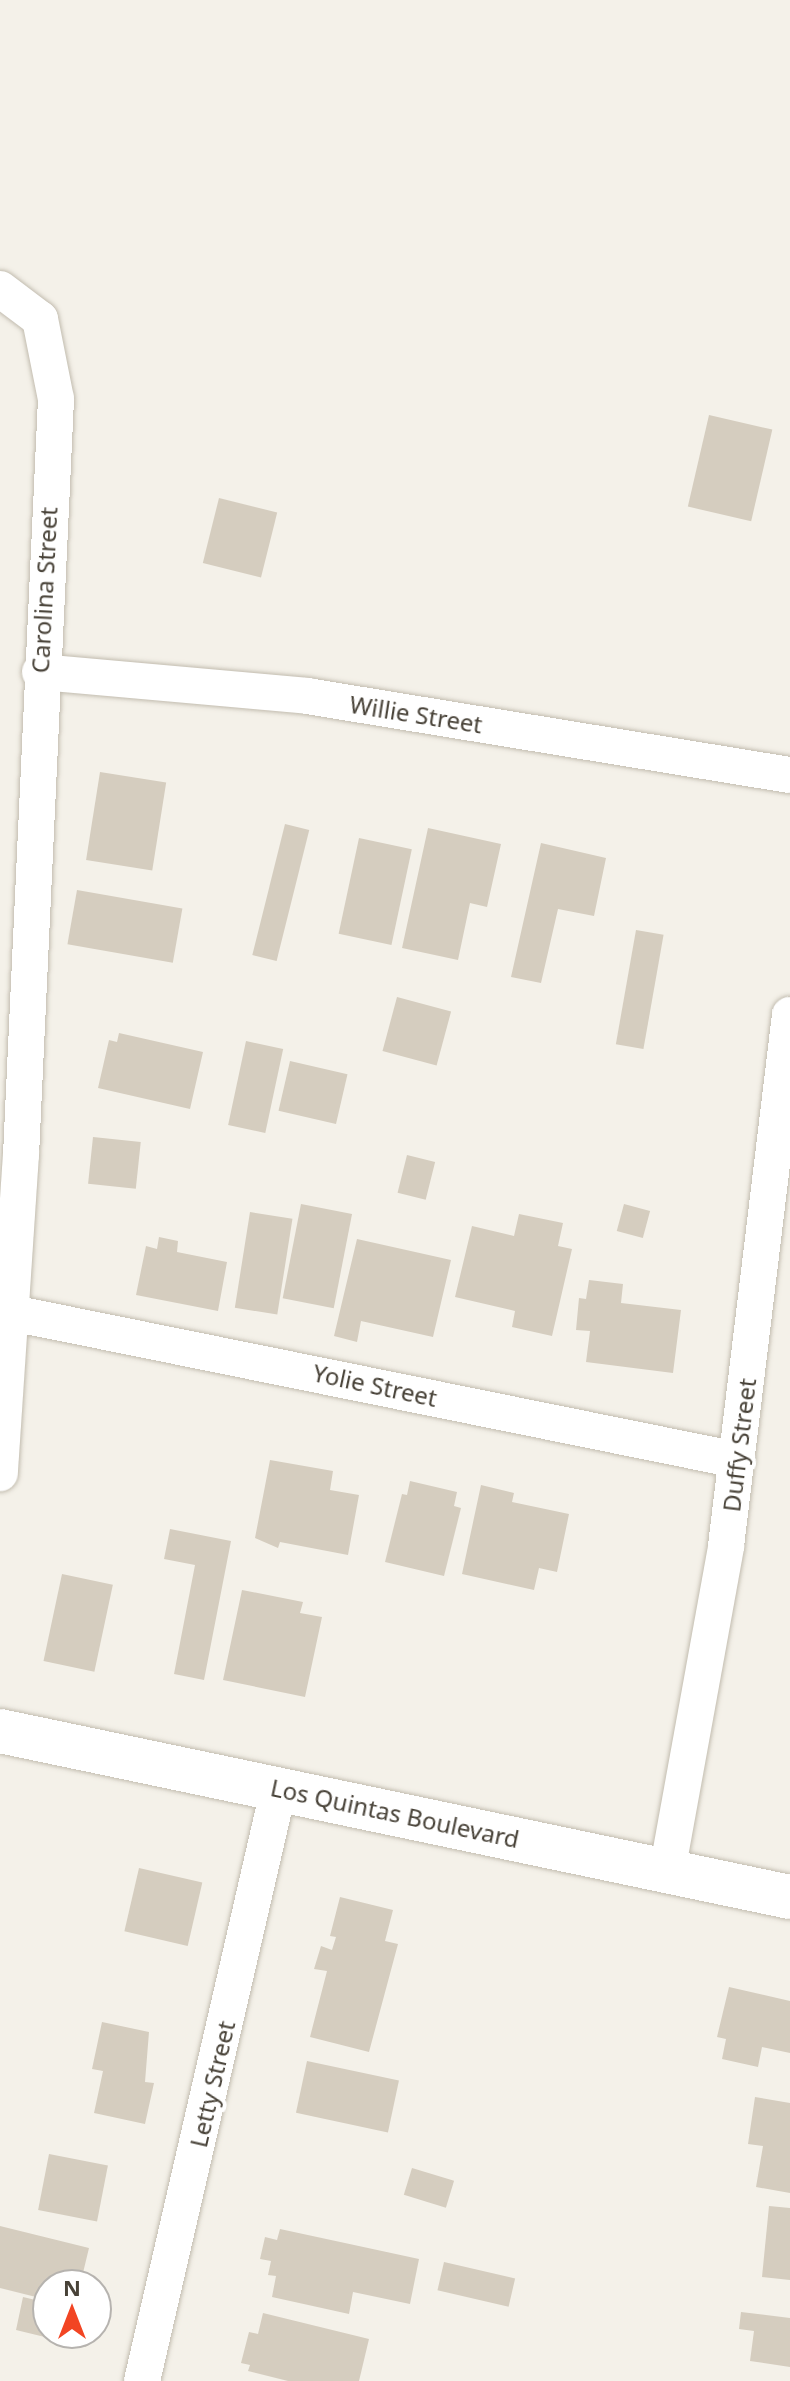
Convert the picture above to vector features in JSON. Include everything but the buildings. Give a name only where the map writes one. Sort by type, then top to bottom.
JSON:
[{"type":"street","name":"Carolina Street","points":[[0,289],[40,319],[56,399],[40,672],[16,863],[27,974],[12,1313],[0,1473]]},
{"type":"street","name":"Willie Street","points":[[40,672],[307,696],[790,775]]},
{"type":"street","name":"Duffy Street","points":[[667,1872],[692,1752],[737,1460],[790,1015]]},
{"type":"street","name":"Yolie Street","points":[[12,1313],[737,1460]]},
{"type":"street","name":"Los Quintas Boulevard","points":[[0,1731],[279,1787],[790,1897]]},
{"type":"street","name":"Letty Street","points":[[142,2381],[279,1787]]}]
